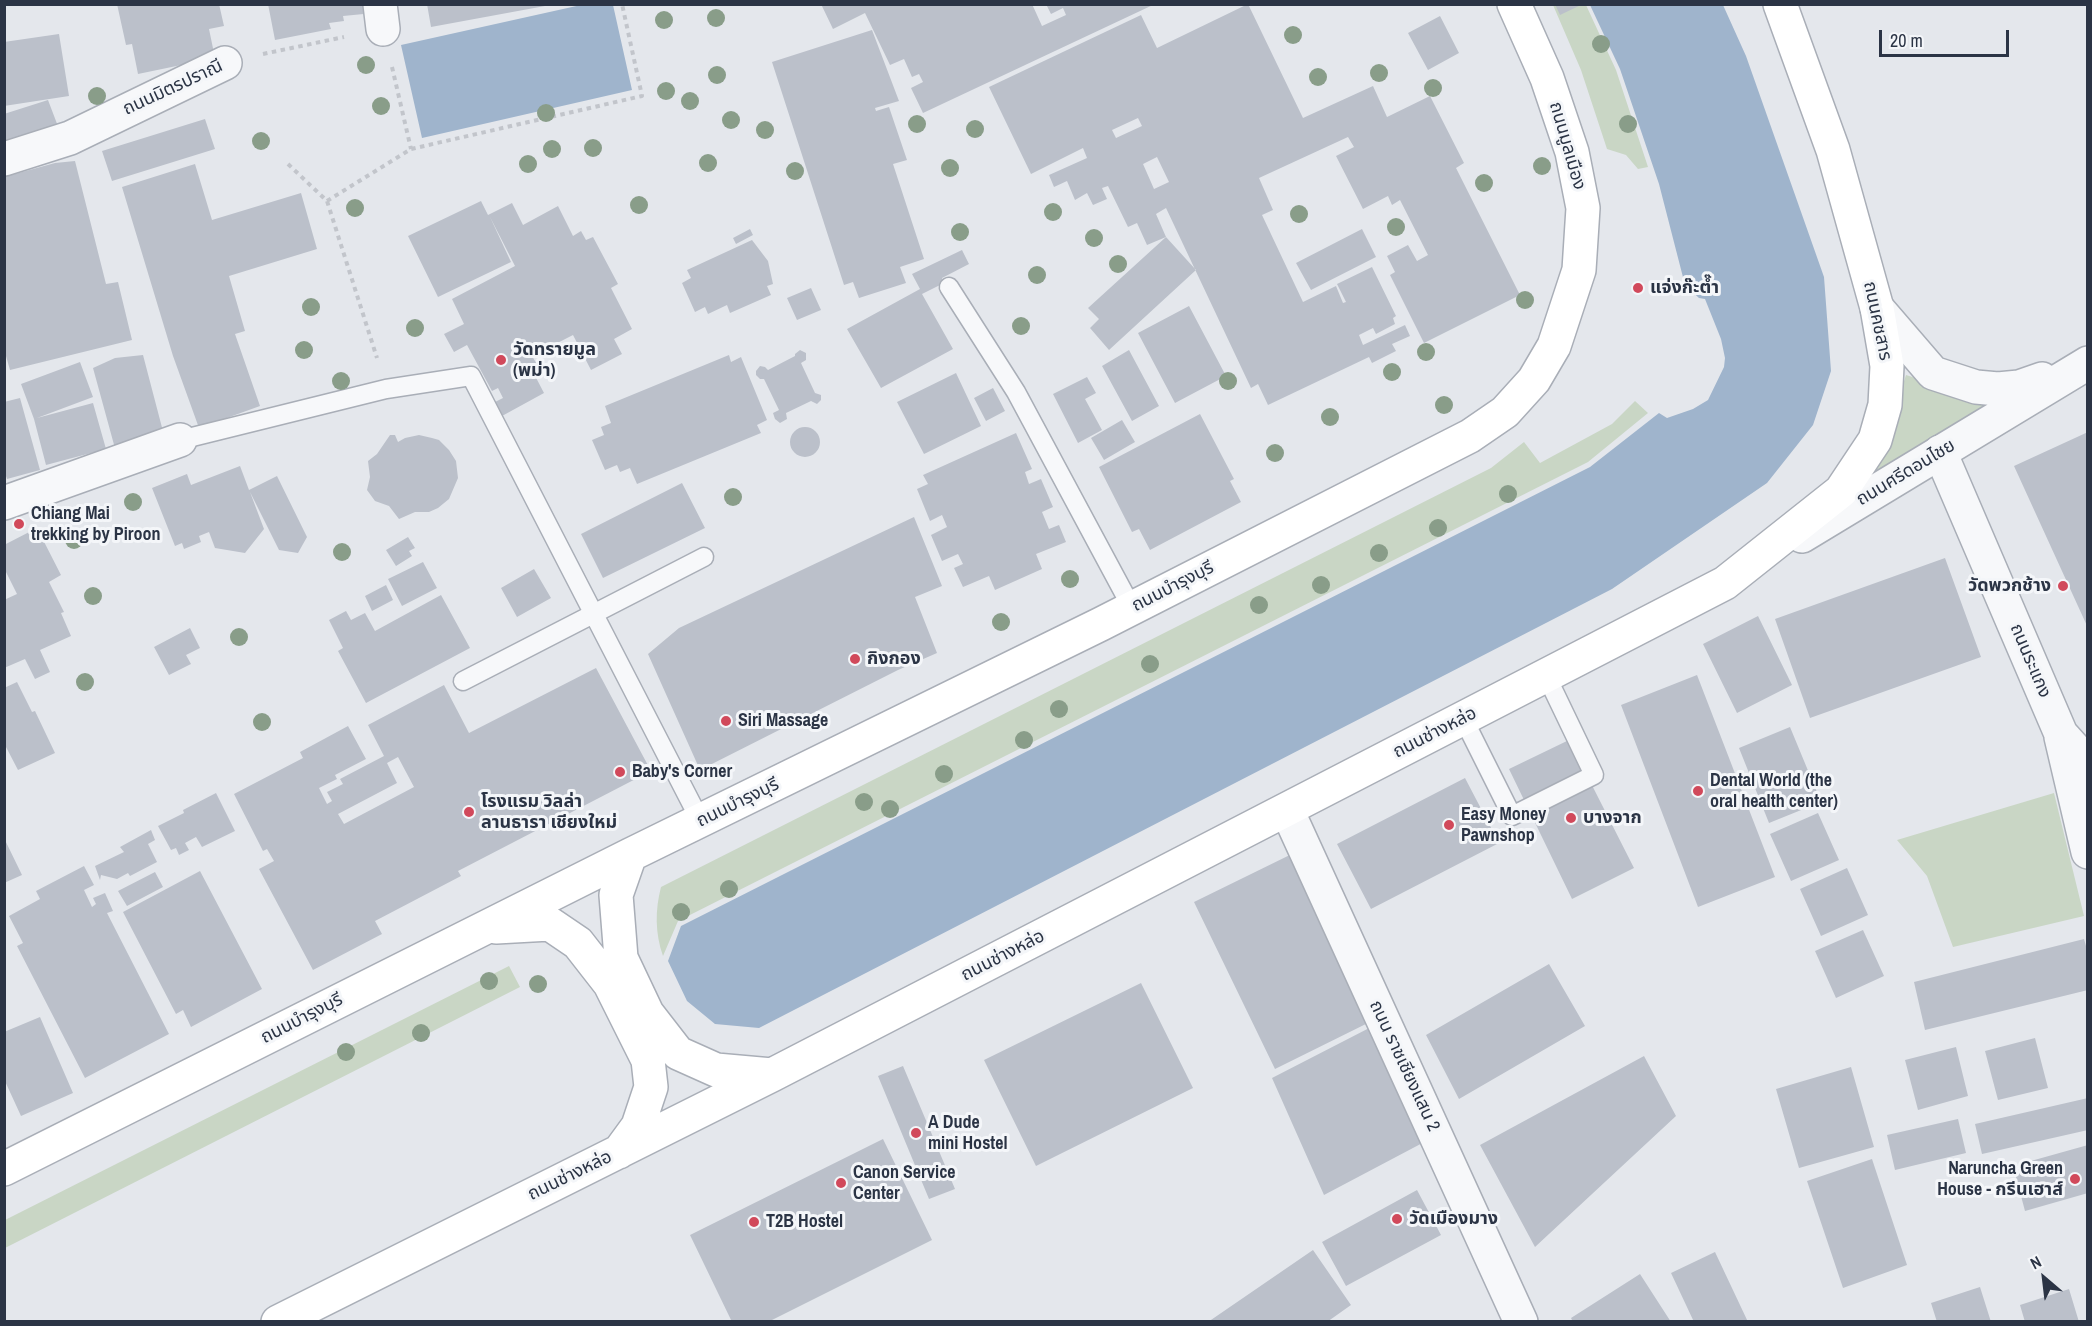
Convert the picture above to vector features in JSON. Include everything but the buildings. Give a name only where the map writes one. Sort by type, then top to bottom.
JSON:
[{"type":"main road","name":"ถนนมูลเมือง","points":[[1470,436],[1505,412],[1534,380],[1554,346],[1579,270],[1583,208],[1572,152],[1547,78],[1514,4]]},
{"type":"main road","name":"ถนนคชสาร","points":[[1725,583],[1841,491],[1875,440],[1885,405],[1887,366],[1877,308],[1833,150],[1780,4]]},
{"type":"main road","name":"ถนนบำรุงบุรี","points":[[5,1169],[485,927],[1132,608],[1470,436]]},
{"type":"main road","name":"ถนนช่างหล่อ","points":[[278,1322],[772,1075],[1725,583]]},
{"type":"main road","points":[[630,855],[616,895],[621,958],[647,1013],[678,1053],[716,1070],[772,1075]]},
{"type":"main road","points":[[485,927],[550,924],[578,943],[610,984],[648,1060],[651,1088],[638,1126],[619,1152]]},
{"type":"street","name":"ถนนมิตรปราณี","points":[[4,159],[70,138],[225,63]]},
{"type":"street","name":"ถนนศรีดอนไชย","points":[[1877,308],[1933,373],[1976,387],[1998,389],[2019,387],[2088,363]]},
{"type":"street","name":"ถนนศรีดอนไชย","points":[[1725,583],[2088,363]]},
{"type":"street","points":[[4,503],[180,440]]},
{"type":"street","name":"ถนนระแกง","points":[[1940,452],[2061,734],[2088,764]]},
{"type":"street","points":[[2061,734],[2088,852]]},
{"type":"street","name":"ถนน ราชเชียงแสน 2","points":[[1287,810],[1521,1322]]},
{"type":"lane","points":[[949,286],[1016,392],[1132,608]]},
{"type":"lane","points":[[180,440],[386,389],[471,376],[700,822]]},
{"type":"lane","points":[[463,681],[704,557]]},
{"type":"lane","points":[[1463,718],[1512,816],[1594,775],[1546,675]]},
{"type":"path","points":[[327,201],[411,149],[642,96],[622,4]]},
{"type":"path","points":[[382,16],[411,149]]},
{"type":"path","name":"ถนนมิตรปราณี","points":[[225,63],[382,16]]},
{"type":"path","points":[[288,164],[327,201],[386,389]]},
{"type":"green space","points":[[1553,5],[1586,5],[1616,70],[1648,167],[1638,169],[1626,155],[1607,149],[1581,70]]},
{"type":"green space","points":[[1906,375],[1991,402],[1875,472]]},
{"type":"green space","points":[[1635,401],[1648,413],[1588,462],[678,921],[663,956],[658,939],[657,922],[661,887],[1491,468],[1524,442],[1540,463],[1612,424]]},
{"type":"green space","points":[[2054,793],[2084,916],[1953,947],[1927,876],[1897,840]]},
{"type":"green space","points":[[509,966],[520,987],[5,1248],[5,1220]]},
{"type":"water","points":[[581,5],[613,5],[632,90],[422,138],[401,45]]},
{"type":"water","points":[[1590,5],[1723,5],[1746,56],[1824,277],[1831,371],[1813,425],[1767,483],[1612,589],[759,1028],[715,1024],[687,1001],[668,961],[681,926],[1590,467],[1659,413],[1667,418],[1693,409],[1708,400],[1724,367],[1725,358],[1721,339],[1705,299],[1699,298],[1685,285],[1659,184],[1620,69]]},
{"type":"place","name":"แจ่งก๊ะต๊ำ","points":[[1638,288]]},
{"type":"place","name":"วัดทรายมูล (พม่า)","points":[[501,360]]},
{"type":"place","name":"Chiang Mai trekking by Piroon","points":[[19,524]]},
{"type":"place","name":"วัดพวกช้าง","points":[[2063,586]]},
{"type":"place","name":"กิงกอง","points":[[855,659]]},
{"type":"place","name":"Siri Massage","points":[[726,721]]},
{"type":"place","name":"Baby's Corner","points":[[620,772]]},
{"type":"place","name":"Dental World (the oral health center)","points":[[1698,791]]},
{"type":"place","name":"โรงแรม วิลล่า ลานธารา เชียงใหม่","points":[[469,812]]},
{"type":"place","name":"บางจาก","points":[[1571,818]]},
{"type":"place","name":"Easy Money Pawnshop","points":[[1449,825]]},
{"type":"place","name":"A Dude mini Hostel","points":[[916,1133]]},
{"type":"place","name":"Naruncha Green House - กรีนเฮาส์","points":[[2075,1179]]},
{"type":"place","name":"Canon Service Center","points":[[841,1183]]},
{"type":"place","name":"วัดเมืองมาง","points":[[1397,1219]]},
{"type":"place","name":"T2B Hostel","points":[[754,1222]]}]
